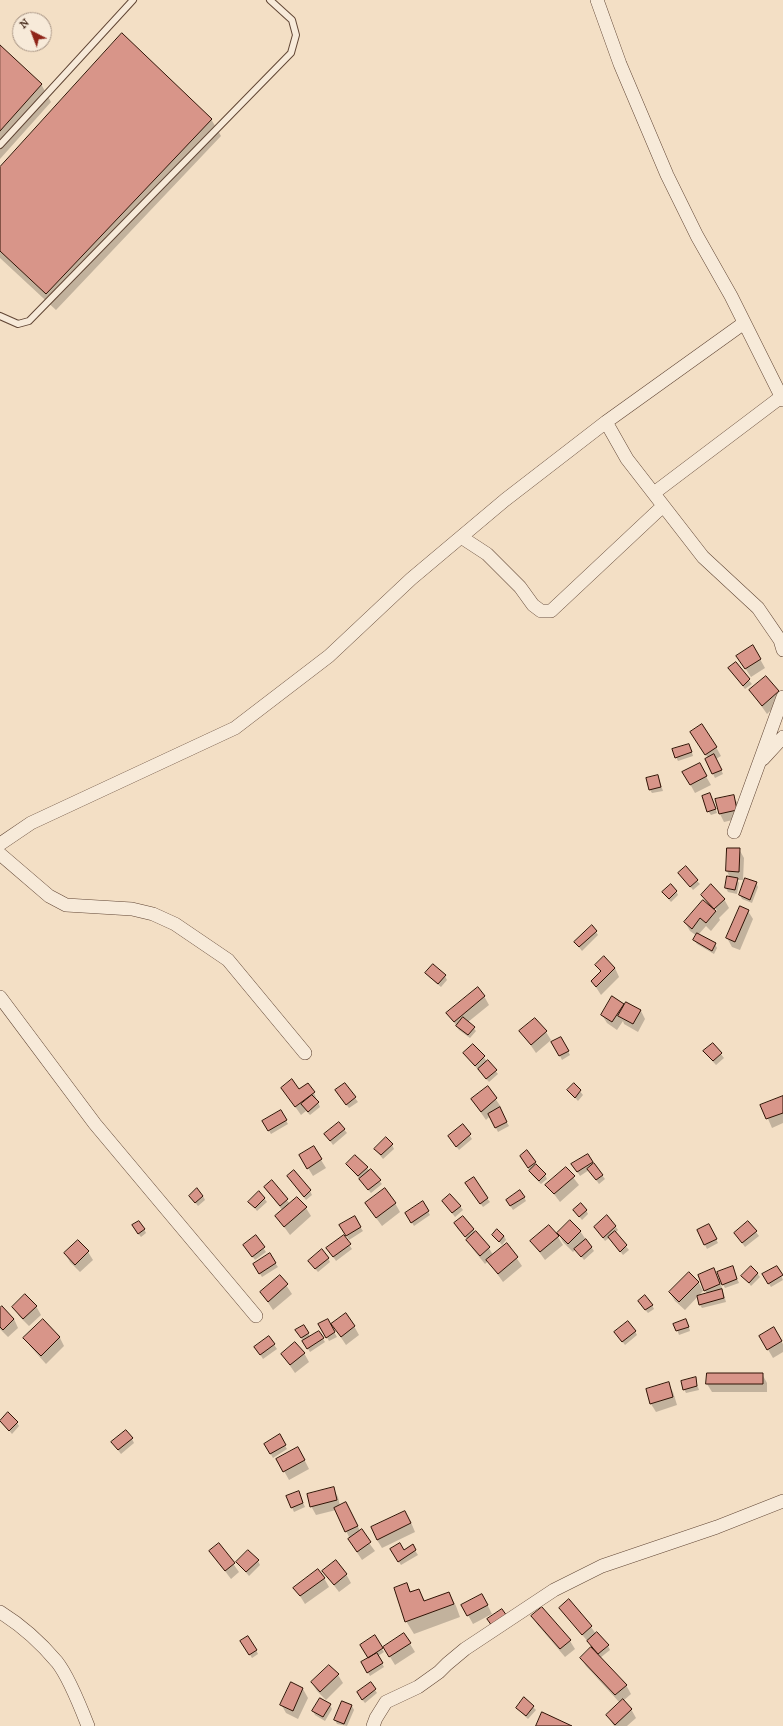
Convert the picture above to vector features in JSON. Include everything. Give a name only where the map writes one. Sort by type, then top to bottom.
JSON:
[{"type":"street","points":[[597,0],[620,64],[667,175],[697,236],[782,398],[654,494]]},
{"type":"street","points":[[0,844],[32,823],[235,728],[329,656],[411,579],[505,500],[606,422],[744,323]]},
{"type":"street","points":[[606,422],[628,459],[702,557],[758,608],[780,640],[783,650]]},
{"type":"street","points":[[461,537],[487,554],[520,587],[534,605],[541,611],[551,611],[663,506]]},
{"type":"street","points":[[734,832],[783,697]]},
{"type":"street","points":[[758,765],[783,737]]},
{"type":"street","points":[[0,854],[49,896],[66,905],[132,909],[153,914],[175,924],[228,960],[305,1053]]},
{"type":"street","points":[[0,997],[95,1124],[256,1316]]},
{"type":"street","points":[[373,1726],[386,1702],[418,1688],[465,1649],[554,1590],[602,1566],[717,1527],[783,1501]]},
{"type":"street","points":[[0,1612],[20,1624],[58,1663],[80,1704],[88,1726]]},
{"type":"lane","points":[[0,145],[133,0]]},
{"type":"lane","points":[[0,316],[18,324],[29,321],[290,53],[296,35],[292,20],[270,0]]},
{"type":"building","points":[[122,33],[212,119],[46,294],[0,251],[0,167]]},
{"type":"building","points":[[0,45],[42,84],[0,131]]},
{"type":"building","points":[[753,645],[761,659],[745,669],[736,656]]},
{"type":"building","points":[[736,662],[750,679],[743,686],[728,668]]},
{"type":"building","points":[[766,676],[779,691],[762,706],[749,690]]},
{"type":"building","points":[[702,724],[717,747],[705,755],[690,732]]},
{"type":"building","points":[[689,744],[692,752],[675,758],[672,749]]},
{"type":"building","points":[[714,754],[722,770],[712,774],[705,759]]},
{"type":"building","points":[[700,763],[707,776],[690,785],[682,772]]},
{"type":"building","points":[[658,775],[661,787],[649,790],[646,778]]},
{"type":"building","points":[[710,793],[716,809],[707,812],[702,796]]},
{"type":"building","points":[[734,795],[737,810],[719,814],[715,799]]},
{"type":"building","points":[[727,848],[740,848],[739,872],[726,871]]},
{"type":"building","points":[[686,866],[698,880],[690,887],[678,873]]},
{"type":"building","points":[[727,876],[738,878],[735,890],[725,888]]},
{"type":"building","points":[[745,878],[757,882],[750,900],[739,895]]},
{"type":"building","points":[[671,884],[677,891],[669,899],[662,892]]},
{"type":"building","points":[[711,884],[725,899],[714,909],[701,895]]},
{"type":"building","points":[[703,900],[716,911],[706,923],[700,918],[692,929],[684,922]]},
{"type":"building","points":[[740,906],[749,910],[735,942],[726,938]]},
{"type":"building","points":[[592,925],[597,931],[579,947],[574,942]]},
{"type":"building","points":[[697,933],[716,943],[712,951],[693,940]]},
{"type":"building","points":[[604,956],[615,968],[596,987],[591,981],[601,971],[595,965]]},
{"type":"building","points":[[433,964],[446,975],[438,984],[425,973]]},
{"type":"building","points":[[478,987],[485,996],[454,1022],[446,1013]]},
{"type":"building","points":[[612,996],[624,1004],[612,1022],[601,1015]]},
{"type":"building","points":[[626,1002],[641,1010],[633,1024],[618,1016]]},
{"type":"building","points":[[463,1017],[475,1027],[468,1035],[456,1026]]},
{"type":"building","points":[[535,1018],[547,1031],[531,1045],[519,1031]]},
{"type":"building","points":[[561,1037],[569,1051],[559,1056],[551,1042]]},
{"type":"building","points":[[713,1043],[722,1053],[713,1061],[703,1051]]},
{"type":"building","points":[[473,1044],[485,1056],[475,1066],[463,1053]]},
{"type":"building","points":[[488,1060],[497,1070],[486,1079],[478,1069]]},
{"type":"building","points":[[292,1079],[299,1089],[308,1083],[315,1092],[295,1107],[281,1088]]},
{"type":"building","points":[[345,1083],[356,1097],[346,1105],[335,1090]]},
{"type":"building","points":[[574,1083],[581,1090],[575,1098],[567,1090]]},
{"type":"building","points":[[488,1086],[497,1098],[481,1112],[471,1099]]},
{"type":"building","points":[[312,1095],[319,1102],[308,1112],[301,1104]]},
{"type":"building","points":[[783,1096],[783,1113],[766,1119],[760,1105]]},
{"type":"building","points":[[500,1107],[507,1122],[495,1128],[488,1114]]},
{"type":"building","points":[[281,1110],[287,1120],[268,1131],[262,1121]]},
{"type":"building","points":[[339,1122],[345,1129],[330,1141],[324,1134]]},
{"type":"building","points":[[463,1124],[471,1134],[456,1147],[448,1136]]},
{"type":"building","points":[[386,1137],[393,1144],[381,1155],[374,1149]]},
{"type":"building","points":[[314,1146],[322,1159],[307,1169],[299,1155]]},
{"type":"building","points":[[527,1150],[536,1162],[528,1168],[520,1156]]},
{"type":"building","points":[[588,1154],[593,1162],[577,1172],[571,1164]]},
{"type":"building","points":[[355,1155],[368,1167],[358,1176],[346,1164]]},
{"type":"building","points":[[594,1163],[603,1175],[596,1180],[587,1169]]},
{"type":"building","points":[[536,1164],[546,1174],[539,1181],[529,1171]]},
{"type":"building","points":[[566,1167],[575,1176],[554,1194],[545,1185]]},
{"type":"building","points":[[371,1169],[381,1180],[368,1190],[359,1179]]},
{"type":"building","points":[[294,1170],[311,1190],[304,1197],[287,1176]]},
{"type":"building","points":[[474,1177],[488,1198],[480,1204],[465,1183]]},
{"type":"building","points":[[272,1180],[288,1199],[280,1206],[264,1187]]},
{"type":"building","points":[[197,1188],[203,1196],[195,1203],[189,1196]]},
{"type":"building","points":[[385,1188],[396,1203],[376,1218],[365,1203]]},
{"type":"building","points":[[520,1190],[525,1197],[510,1206],[506,1200]]},
{"type":"building","points":[[259,1191],[265,1198],[255,1208],[248,1202]]},
{"type":"building","points":[[450,1194],[461,1206],[452,1213],[442,1201]]},
{"type":"building","points":[[297,1197],[307,1207],[284,1227],[275,1216]]},
{"type":"building","points":[[423,1201],[429,1211],[411,1223],[405,1213]]},
{"type":"building","points":[[581,1203],[587,1210],[579,1217],[573,1210]]},
{"type":"building","points":[[607,1215],[616,1226],[603,1238],[594,1227]]},
{"type":"building","points":[[355,1216],[361,1227],[346,1236],[339,1225]]},
{"type":"building","points":[[463,1216],[474,1229],[465,1237],[454,1223]]},
{"type":"building","points":[[570,1220],[581,1231],[568,1244],[557,1233]]},
{"type":"building","points":[[139,1221],[145,1229],[138,1234],[132,1225]]},
{"type":"building","points":[[748,1221],[757,1231],[742,1243],[734,1233]]},
{"type":"building","points":[[709,1224],[717,1239],[704,1245],[697,1230]]},
{"type":"building","points":[[549,1225],[559,1236],[540,1252],[530,1241]]},
{"type":"building","points":[[497,1229],[504,1236],[499,1242],[492,1235]]},
{"type":"building","points":[[476,1231],[490,1247],[480,1256],[466,1240]]},
{"type":"building","points":[[615,1231],[627,1245],[620,1252],[608,1237]]},
{"type":"building","points":[[256,1235],[265,1247],[252,1257],[243,1245]]},
{"type":"building","points":[[344,1235],[351,1244],[333,1257],[326,1248]]},
{"type":"building","points":[[586,1239],[592,1247],[581,1257],[574,1249]]},
{"type":"building","points":[[78,1240],[89,1251],[75,1265],[64,1253]]},
{"type":"building","points":[[507,1243],[518,1257],[498,1274],[486,1260]]},
{"type":"building","points":[[322,1249],[329,1258],[315,1269],[308,1261]]},
{"type":"building","points":[[270,1253],[276,1263],[259,1274],[253,1264]]},
{"type":"building","points":[[733,1266],[737,1279],[722,1285],[717,1272]]},
{"type":"building","points":[[751,1266],[758,1273],[749,1283],[741,1276]]},
{"type":"building","points":[[777,1266],[783,1275],[768,1284],[762,1274]]},
{"type":"building","points":[[714,1268],[720,1284],[704,1291],[698,1275]]},
{"type":"building","points":[[689,1272],[699,1282],[679,1302],[669,1292]]},
{"type":"building","points":[[280,1275],[288,1284],[268,1302],[260,1292]]},
{"type":"building","points":[[722,1289],[724,1298],[699,1305],[697,1296]]},
{"type":"building","points":[[25,1294],[37,1306],[23,1319],[12,1307]]},
{"type":"building","points":[[645,1295],[653,1305],[645,1310],[638,1301]]},
{"type":"building","points":[[2,1306],[14,1319],[3,1330],[0,1327],[0,1308]]},
{"type":"building","points":[[346,1313],[355,1326],[341,1337],[331,1324]]},
{"type":"building","points":[[43,1319],[60,1337],[41,1356],[23,1338]]},
{"type":"building","points":[[328,1319],[335,1332],[326,1338],[318,1324]]},
{"type":"building","points":[[686,1319],[689,1327],[676,1331],[673,1324]]},
{"type":"building","points":[[628,1321],[636,1331],[622,1342],[614,1332]]},
{"type":"building","points":[[304,1325],[309,1333],[301,1338],[295,1330]]},
{"type":"building","points":[[774,1327],[782,1341],[767,1350],[759,1336]]},
{"type":"building","points":[[319,1331],[324,1338],[307,1349],[302,1341]]},
{"type":"building","points":[[269,1336],[275,1344],[260,1355],[254,1347]]},
{"type":"building","points":[[295,1342],[305,1353],[290,1365],[281,1354]]},
{"type":"building","points":[[707,1373],[763,1373],[763,1384],[706,1384]]},
{"type":"building","points":[[696,1377],[697,1386],[683,1390],[681,1381]]},
{"type":"building","points":[[669,1382],[673,1397],[650,1404],[646,1389]]},
{"type":"building","points":[[8,1412],[18,1422],[9,1431],[0,1421]]},
{"type":"building","points":[[126,1430],[133,1438],[118,1450],[111,1442]]},
{"type":"building","points":[[280,1434],[286,1445],[270,1454],[264,1444]]},
{"type":"building","points":[[298,1447],[305,1460],[283,1472],[276,1459]]},
{"type":"building","points":[[334,1487],[337,1500],[310,1507],[307,1494]]},
{"type":"building","points":[[299,1491],[303,1503],[291,1508],[286,1496]]},
{"type":"building","points":[[346,1502],[358,1526],[345,1532],[334,1508]]},
{"type":"building","points":[[405,1511],[411,1523],[377,1540],[371,1527]]},
{"type":"building","points":[[362,1529],[371,1542],[357,1552],[348,1539]]},
{"type":"building","points":[[219,1543],[235,1563],[225,1571],[209,1551]]},
{"type":"building","points":[[400,1543],[404,1550],[413,1544],[416,1550],[398,1562],[390,1549]]},
{"type":"building","points":[[248,1550],[259,1560],[246,1572],[236,1562]]},
{"type":"building","points":[[336,1560],[347,1574],[334,1585],[322,1571]]},
{"type":"building","points":[[318,1569],[325,1578],[300,1596],[293,1588]]},
{"type":"building","points":[[407,1583],[410,1592],[419,1589],[424,1601],[449,1592],[454,1604],[405,1622],[394,1588]]},
{"type":"building","points":[[482,1594],[488,1605],[467,1616],[461,1605]]},
{"type":"building","points":[[569,1599],[592,1626],[582,1635],[559,1608]]},
{"type":"building","points":[[542,1607],[571,1640],[560,1649],[531,1616]]},
{"type":"building","points":[[502,1609],[507,1616],[492,1626],[487,1619]]},
{"type":"building","points":[[597,1632],[609,1645],[598,1654],[587,1641]]},
{"type":"building","points":[[404,1633],[411,1643],[389,1657],[383,1647]]},
{"type":"building","points":[[375,1635],[383,1648],[368,1658],[360,1645]]},
{"type":"building","points":[[248,1636],[257,1650],[249,1655],[240,1641]]},
{"type":"building","points":[[591,1647],[627,1685],[615,1695],[580,1658]]},
{"type":"building","points":[[377,1653],[383,1663],[367,1673],[361,1662]]},
{"type":"building","points":[[329,1665],[339,1674],[320,1692],[311,1682]]},
{"type":"building","points":[[291,1682],[303,1688],[293,1711],[280,1705]]},
{"type":"building","points":[[371,1682],[376,1689],[362,1700],[357,1692]]},
{"type":"building","points":[[524,1697],[534,1706],[526,1716],[516,1708]]},
{"type":"building","points":[[320,1698],[331,1704],[323,1717],[312,1711]]},
{"type":"building","points":[[623,1699],[632,1709],[615,1725],[606,1715]]},
{"type":"building","points":[[342,1701],[352,1705],[344,1724],[334,1720]]},
{"type":"building","points":[[542,1712],[572,1726],[536,1726]]}]
